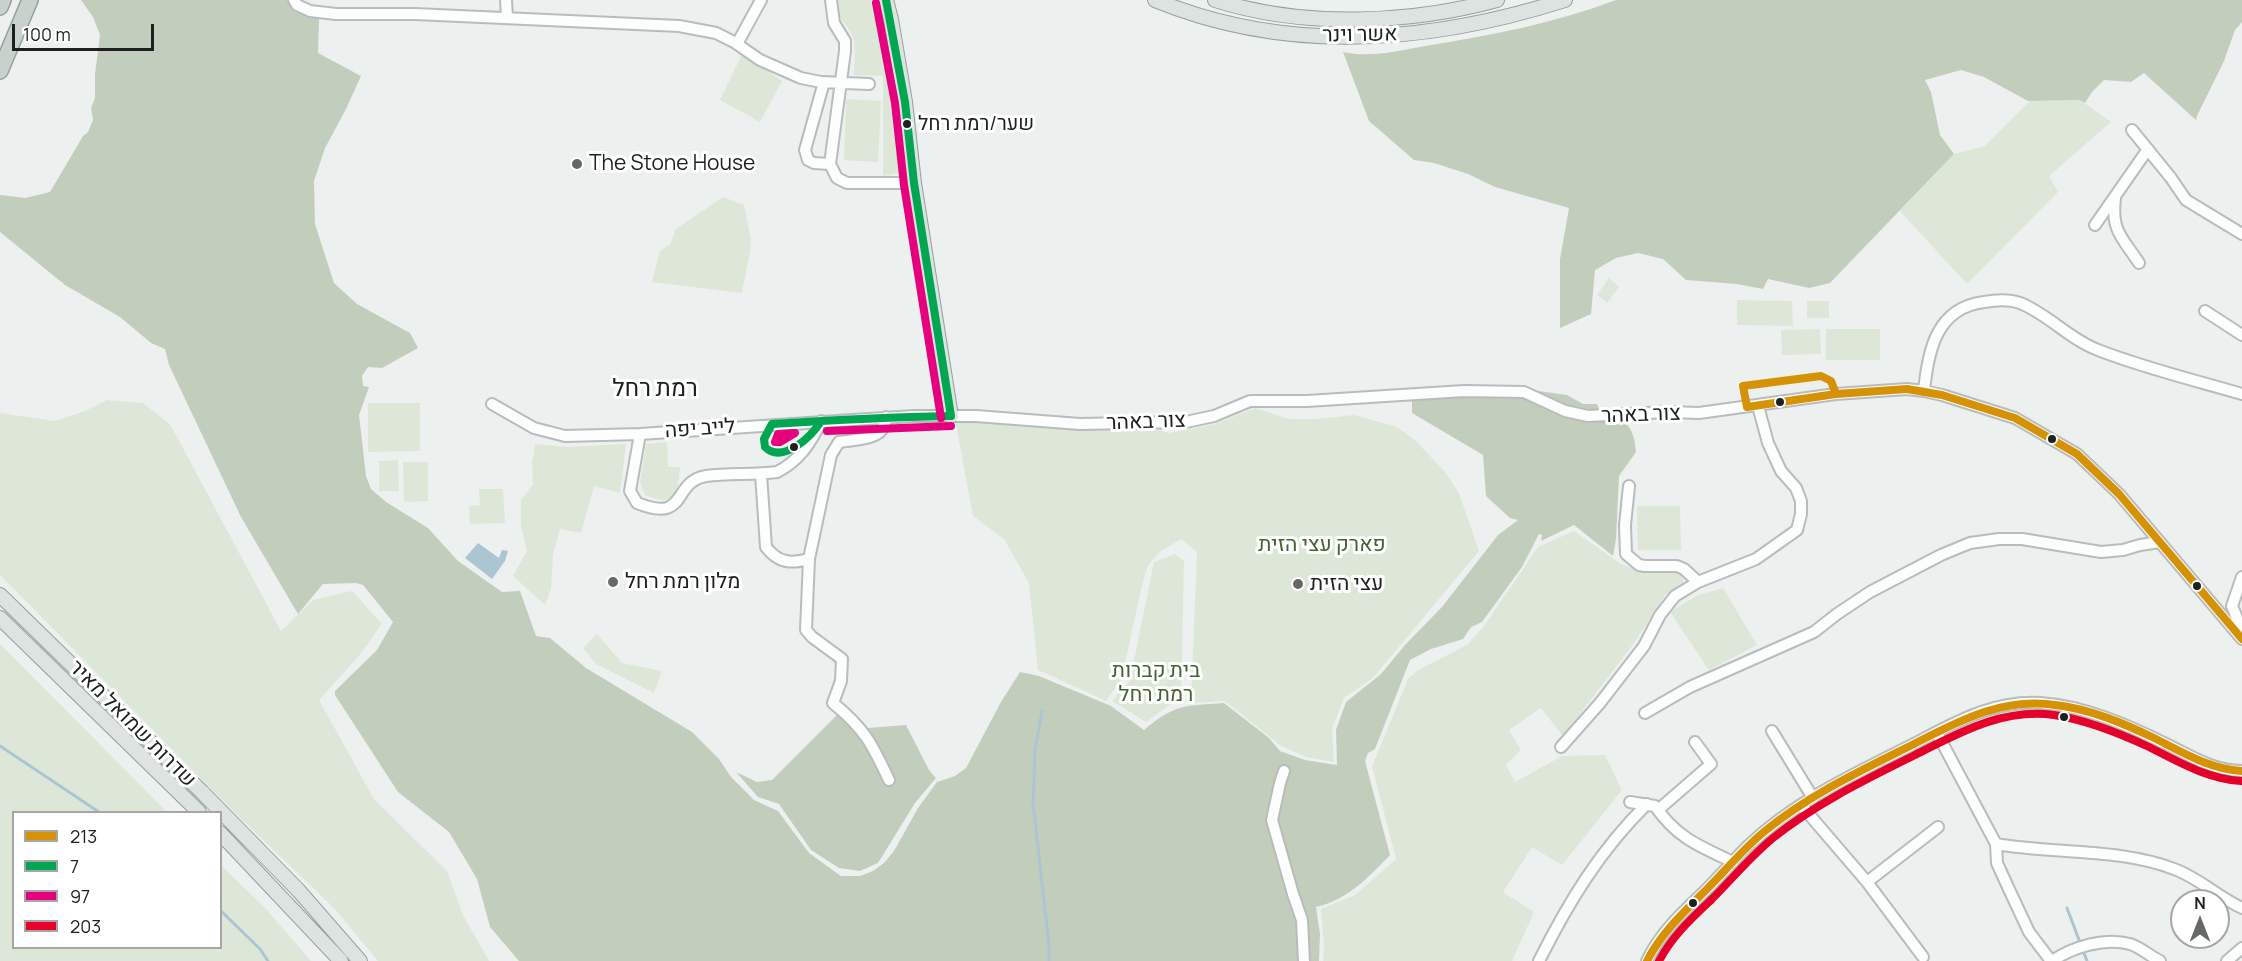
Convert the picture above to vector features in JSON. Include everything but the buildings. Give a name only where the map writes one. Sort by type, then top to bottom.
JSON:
[{"type":"highway","points":[[0,8],[3,0]]},
{"type":"highway","points":[[0,70],[30,0]]},
{"type":"main road","points":[[886,0],[905,102],[914,183],[951,416]]},
{"type":"main road","name":"אשר וינר","points":[[1155,0],[1247,28],[1345,38],[1411,34],[1490,21],[1565,0]]},
{"type":"main road","name":"אשר וינר","points":[[1215,0],[1263,12],[1329,18],[1387,19],[1455,10],[1497,0]]},
{"type":"main road","name":"שדרות שמואל מאיר","points":[[0,595],[221,811]]},
{"type":"main road","name":"שדרות שמואל מאיר","points":[[0,618],[197,811]]},
{"type":"main road","name":"שדרות שמואל מאיר","points":[[222,812],[299,891],[360,961]]},
{"type":"main road","points":[[222,835],[341,961]]},
{"type":"street","points":[[294,0],[297,5],[309,11],[336,14],[415,14],[679,26],[716,33],[775,68],[801,78],[824,82],[869,84]]},
{"type":"street","points":[[506,0],[507,18]]},
{"type":"street","points":[[737,44],[761,0]]},
{"type":"street","points":[[831,0],[834,23],[845,41],[830,164],[837,178],[847,183],[914,183]]},
{"type":"street","points":[[1455,10],[1466,0]]},
{"type":"street","points":[[824,82],[805,150],[808,160],[830,164]]},
{"type":"street","points":[[2133,130],[2186,200],[2242,234]]},
{"type":"street","points":[[2095,225],[2148,149]]},
{"type":"street","points":[[2116,195],[2113,220],[2116,229],[2139,262]]},
{"type":"street","points":[[1924,391],[1927,359],[1947,318],[1961,308],[1978,302],[1998,300],[2019,302],[2061,330],[2097,350],[2242,394]]},
{"type":"street","points":[[2205,311],[2240,331]]},
{"type":"street","name":"צור באהר","points":[[951,416],[1080,424],[1186,422],[1214,416],[1250,401],[1307,401],[1464,391],[1524,392],[1565,411],[1588,416],[1668,412],[1700,414],[1869,392],[1907,389],[1924,391],[2015,418],[2077,454],[2119,494],[2242,639]]},
{"type":"street","name":"לייב יפה","points":[[492,404],[534,428],[565,436],[640,434],[886,417],[951,416]]},
{"type":"street","points":[[1561,747],[1600,703],[1644,646],[1660,615],[1675,596],[1698,582],[1756,559],[1797,530],[1802,514],[1802,501],[1796,488],[1781,471],[1768,443],[1758,406]]},
{"type":"street","points":[[886,417],[886,424],[881,432],[870,438],[839,442],[831,454],[809,559],[806,630],[842,659],[841,681],[833,704],[852,718],[865,734],[889,780]]},
{"type":"street","points":[[640,434],[630,491],[637,503],[662,510],[672,506],[693,480],[707,476],[777,472],[798,458],[814,437],[821,421]]},
{"type":"street","points":[[761,474],[766,547],[772,556],[783,560],[796,562],[809,559]]},
{"type":"street","points":[[1629,486],[1625,525],[1626,554],[1645,567],[1677,566],[1684,568],[1698,582]]},
{"type":"street","points":[[1646,713],[1690,687],[1814,632],[1870,592],[1941,555],[1970,543],[2022,539],[2101,552],[2160,542]]},
{"type":"street","points":[[2242,577],[2232,606],[2242,630]]},
{"type":"street","points":[[1647,961],[1662,933],[1749,845],[1801,805],[1858,772],[1995,706],[2042,703],[2069,708],[2108,719],[2140,732],[2210,766],[2242,771]]},
{"type":"street","points":[[1772,731],[1813,798]]},
{"type":"street","points":[[1937,733],[1996,844],[1997,863],[2029,932],[2051,961],[2067,951],[2108,942],[2131,945],[2160,961]]},
{"type":"street","points":[[1658,810],[1712,764],[1695,742]]},
{"type":"street","points":[[1284,771],[1272,820],[1302,920],[1304,961]]},
{"type":"street","points":[[1630,802],[1655,806],[1668,825],[1690,841],[1734,862]]},
{"type":"street","points":[[1539,961],[1564,910],[1599,857],[1647,804]]},
{"type":"street","points":[[1801,805],[1868,882],[1923,957]]},
{"type":"street","points":[[1868,882],[1938,827]]},
{"type":"street","points":[[1996,844],[2025,849],[2115,856],[2157,864],[2190,876],[2242,908]]},
{"type":"street","points":[[2227,961],[2242,948]]},
{"type":"green space","points":[[81,0],[287,0],[295,12],[319,19],[318,53],[361,76],[325,148],[314,181],[315,224],[334,283],[357,304],[410,333],[418,348],[382,368],[368,367],[362,376],[363,386],[369,387],[359,415],[366,476],[371,489],[386,502],[428,528],[458,561],[502,592],[520,591],[536,636],[550,638],[586,668],[692,732],[754,800],[778,811],[809,853],[841,876],[860,876],[884,863],[937,782],[955,776],[966,768],[1001,702],[1020,672],[1039,676],[1111,706],[1144,730],[1173,710],[1224,703],[1269,738],[1280,751],[1305,760],[1337,765],[1336,730],[1346,702],[1381,674],[1442,607],[1498,535],[1518,520],[1510,518],[1486,496],[1483,455],[1412,413],[1412,391],[1517,388],[1567,395],[1583,404],[1597,404],[1602,416],[1624,422],[1634,437],[1636,452],[1619,476],[1613,556],[1574,525],[1541,541],[1542,535],[1539,534],[1522,567],[1482,622],[1471,627],[1463,639],[1431,649],[1410,660],[1375,749],[1368,753],[1365,761],[1390,855],[1347,894],[1316,907],[1320,934],[1319,961],[519,961],[490,927],[477,879],[449,832],[398,792],[335,695],[335,691],[377,650],[393,622],[363,585],[356,583],[323,584],[298,614],[241,517],[169,365],[165,349],[151,343],[120,317],[65,285],[0,232],[0,195],[25,198],[50,192],[83,136],[88,132],[93,120],[91,108],[95,98],[95,74],[100,35],[93,17]]},
{"type":"green space","points":[[838,0],[878,0],[898,109],[902,153],[901,173],[883,176],[883,76],[854,75],[854,40],[840,17]]},
{"type":"green space","points":[[1616,0],[2242,0],[2242,22],[2235,30],[2224,61],[2196,118],[2197,121],[2144,73],[2131,82],[2104,80],[2085,103],[2080,100],[2028,101],[1984,77],[1961,70],[1925,80],[1931,92],[1940,135],[1954,154],[1830,283],[1809,288],[1768,279],[1763,289],[1737,284],[1686,280],[1663,259],[1638,253],[1616,258],[1595,270],[1591,314],[1560,328],[1560,259],[1569,208],[1495,187],[1468,174],[1434,163],[1414,160],[1369,121],[1343,52],[1384,53],[1473,38],[1546,22]]},
{"type":"green space","points":[[742,54],[782,81],[760,122],[720,100]]},
{"type":"green space","points":[[846,99],[881,101],[878,162],[844,160]]},
{"type":"green space","points":[[2080,100],[2111,122],[2049,176],[2058,192],[1967,284],[1900,211],[1954,154],[1985,146],[2030,101]]},
{"type":"green space","points":[[723,197],[744,205],[751,240],[742,293],[652,282],[660,251],[670,244],[676,229]]},
{"type":"green space","points":[[1609,278],[1619,287],[1607,303],[1597,295]]},
{"type":"green space","points":[[1737,300],[1792,301],[1793,326],[1737,325]]},
{"type":"green space","points":[[1807,301],[1829,301],[1829,318],[1807,318]]},
{"type":"green space","points":[[1820,329],[1821,354],[1782,355],[1781,330]]},
{"type":"green space","points":[[1826,329],[1880,329],[1880,360],[1826,360]]},
{"type":"green space","points":[[107,400],[143,403],[170,424],[281,631],[313,600],[352,591],[382,624],[359,656],[319,700],[374,799],[447,871],[463,915],[489,961],[378,961],[335,909],[235,813],[0,575],[0,413],[55,421],[85,411]]},
{"type":"green space","points":[[368,403],[420,403],[420,451],[368,452]]},
{"type":"green space","name":"פארק עצי הזית","points":[[1255,408],[1289,419],[1354,415],[1397,427],[1415,440],[1445,472],[1459,493],[1479,551],[1373,678],[1344,698],[1332,729],[1334,762],[1306,757],[1281,746],[1225,701],[1191,703],[1197,552],[1181,539],[1161,551],[1148,565],[1122,678],[1106,701],[1038,670],[1029,583],[1004,539],[973,516],[955,419],[1134,424],[1169,433],[1215,424]]},
{"type":"green space","points":[[667,442],[668,467],[680,467],[678,485],[669,499],[655,499],[645,495],[640,483],[646,444]]},
{"type":"green space","points":[[535,444],[568,447],[626,444],[620,493],[594,486],[581,533],[560,529],[553,555],[551,589],[545,605],[513,576],[527,551],[521,526],[521,500],[533,484],[532,463]]},
{"type":"green space","points":[[398,460],[399,491],[379,491],[379,461]]},
{"type":"green space","points":[[403,462],[428,462],[428,501],[404,502]]},
{"type":"green space","points":[[479,489],[503,489],[505,523],[470,524],[469,506],[480,505]]},
{"type":"green space","points":[[1637,506],[1680,506],[1681,550],[1638,550]]},
{"type":"green space","points":[[1574,531],[1621,564],[1639,571],[1681,572],[1684,583],[1665,595],[1632,646],[1563,736],[1541,708],[1509,730],[1521,750],[1506,765],[1515,782],[1562,756],[1605,755],[1622,790],[1562,865],[1532,847],[1503,892],[1534,912],[1512,961],[1323,961],[1321,909],[1355,895],[1396,859],[1372,766],[1408,679],[1418,670],[1467,645],[1484,626],[1538,547]]},
{"type":"green space","name":"בית קברות רמת רחל","points":[[1175,554],[1184,561],[1181,701],[1172,703],[1146,722],[1112,701],[1130,680],[1154,562]]},
{"type":"green space","points":[[1723,588],[1757,645],[1709,670],[1670,612],[1696,596]]},
{"type":"green space","points":[[597,634],[622,663],[662,671],[654,693],[596,664],[583,648]]},
{"type":"green space","points":[[0,644],[166,811],[12,811],[12,949],[222,949],[222,866],[267,910],[311,961],[0,961]]},
{"type":"green space","points":[[838,714],[856,729],[906,725],[929,770],[936,778],[915,803],[878,863],[860,871],[839,868],[811,850],[779,804],[758,797],[736,772],[757,782],[772,780]]},
{"type":"water","points":[[478,543],[499,558],[502,550],[508,551],[505,561],[492,579],[465,558]]},
{"type":"waterway","points":[[1042,711],[1035,750],[1033,803],[1049,961]]},
{"type":"waterway","points":[[0,746],[98,811]]},
{"type":"waterway","points":[[2067,908],[2087,961]]},
{"type":"waterway","points":[[222,912],[260,949],[268,961]]},
{"type":"transit line","name":"7","points":[[886,0],[905,102],[914,183],[951,416]]},
{"type":"transit line","name":"97","points":[[876,3],[895,103],[904,185],[941,418]]},
{"type":"transit line","name":"213","points":[[1821,376],[1831,381],[1836,394],[1747,407],[1743,386],[1821,376]]},
{"type":"transit line","name":"213","points":[[1836,394],[1907,389],[1942,395],[2015,418],[2077,454],[2119,494],[2242,639]]},
{"type":"transit line","name":"7","points":[[821,421],[804,441],[788,450],[772,451],[765,447],[764,439],[772,424],[817,421],[861,419],[951,416]]},
{"type":"transit line","name":"97","points":[[827,431],[951,426]]},
{"type":"transit line","name":"97","points":[[795,433],[780,442],[775,442],[778,434],[795,433]]},
{"type":"transit line","name":"213","points":[[1647,961],[1667,931],[1683,914],[1750,844],[1782,818],[1854,774],[1962,720],[1998,708],[2035,703],[2081,710],[2130,727],[2207,763],[2242,771]]},
{"type":"transit line","name":"203","points":[[1659,961],[1676,935],[1690,920],[1757,853],[1789,826],[1841,793],[1981,724],[2017,715],[2035,714],[2079,720],[2126,737],[2205,773],[2241,781]]},
{"type":"place","name":"שער/רמת רחל","points":[[907,124]]},
{"type":"place","name":"The Stone House","points":[[577,164]]},
{"type":"place","name":"מלון רמת רחל","points":[[613,582]]},
{"type":"place","name":"עצי הזית","points":[[1298,584]]},
{"type":"district","name":"רמת רחל","points":[[655,389]]}]
